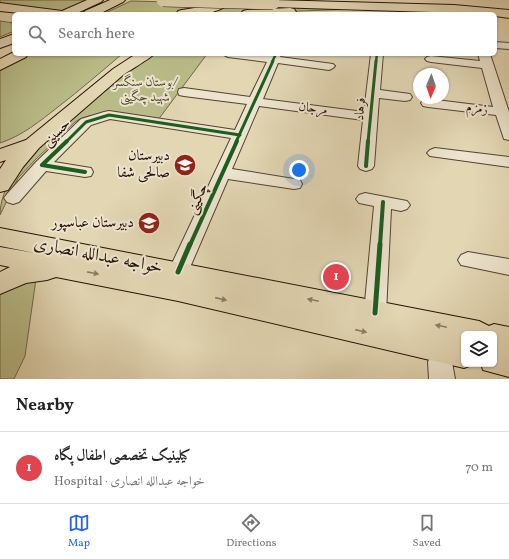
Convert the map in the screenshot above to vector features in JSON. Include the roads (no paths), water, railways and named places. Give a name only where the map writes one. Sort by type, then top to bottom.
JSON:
[{"type":"highway","points":[[70,12],[97,0]]},
{"type":"highway","points":[[93,12],[115,2],[124,0]]},
{"type":"highway","points":[[163,0],[432,8]]},
{"type":"highway","points":[[193,12],[216,8],[230,0]]},
{"type":"highway","points":[[302,0],[432,8],[470,12]]},
{"type":"highway","points":[[0,7],[40,12]]},
{"type":"highway","points":[[322,12],[390,12]]},
{"type":"highway","points":[[497,15],[509,16]]},
{"type":"highway","points":[[497,16],[509,16]]},
{"type":"highway","points":[[497,23],[509,24]]},
{"type":"highway","points":[[0,39],[12,34]]},
{"type":"highway","points":[[0,44],[12,39]]},
{"type":"highway","points":[[0,55],[12,49]]},
{"type":"highway","points":[[0,65],[17,56]]},
{"type":"highway","points":[[0,146],[15,141],[37,129],[126,56]]},
{"type":"highway","points":[[7,192],[15,163],[33,144],[118,72],[133,61],[144,56]]},
{"type":"highway","points":[[0,156],[33,144]]},
{"type":"main road","name":"خواجه عبدالله انصاری","points":[[0,236],[464,331]]},
{"type":"main road","name":"خواجه عبدالله انصاری","points":[[0,256],[178,290],[449,365]]},
{"type":"main road","points":[[0,283],[22,273],[62,267]]},
{"type":"main road","points":[[497,338],[509,340]]},
{"type":"main road","points":[[497,361],[509,363]]},
{"type":"street","points":[[472,8],[509,10]]},
{"type":"street","points":[[497,45],[509,46]]},
{"type":"street","points":[[259,56],[275,57],[329,66]]},
{"type":"street","name":"فرهاد","points":[[366,166],[377,56]]},
{"type":"street","name":"چگینی","points":[[178,272],[275,57]]},
{"type":"street","points":[[431,59],[486,59],[509,136]]},
{"type":"street","points":[[493,84],[509,85]]},
{"type":"street","name":"مرجان","points":[[184,92],[371,117]]},
{"type":"street","points":[[373,93],[405,96]]},
{"type":"street","name":"زمزم","points":[[436,104],[502,112]]},
{"type":"street","name":"حسینی","points":[[42,165],[86,122],[109,115],[240,135]]},
{"type":"street","points":[[435,153],[509,162]]},
{"type":"street","points":[[7,192],[42,165]]},
{"type":"street","name":"حسینی","points":[[42,165],[85,172]]},
{"type":"street","points":[[222,173],[294,184]]},
{"type":"street","points":[[375,313],[383,202]]},
{"type":"street","points":[[468,260],[509,267]]},
{"type":"place","name":"دبیرستان صالحی شفا","points":[[185,165]]},
{"type":"place","name":"دبیرستان عباسپور","points":[[149,223]]},
{"type":"place","name":"کیلینیک تخصصی اطفال پگاه","points":[[336,277]]},
{"type":"park label","name":"بوستان سنگسر/ شهید چگینی","points":[[145,90]]}]
